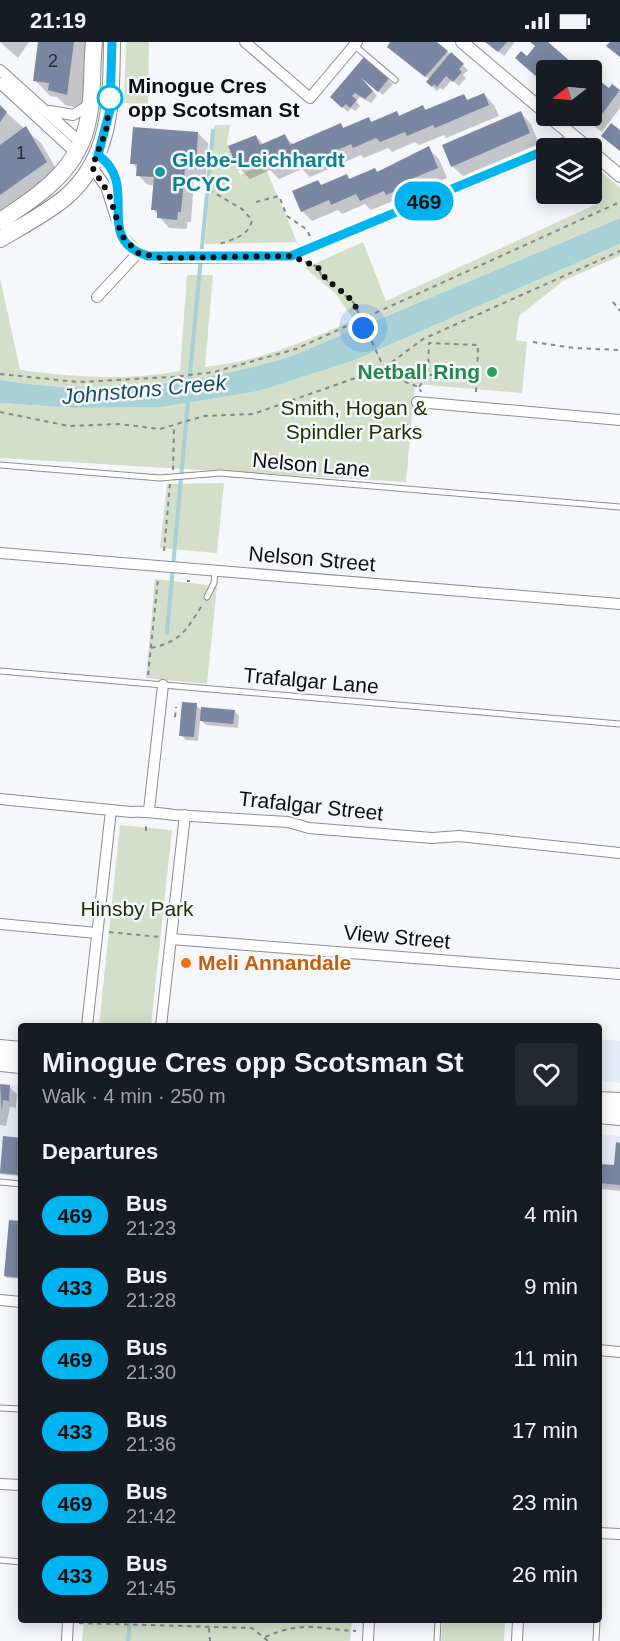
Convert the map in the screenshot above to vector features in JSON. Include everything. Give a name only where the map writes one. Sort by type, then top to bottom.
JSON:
[{"type":"main road","points":[[0,221],[52,184],[79,148],[91,104],[94,42]]},
{"type":"main road","points":[[0,239],[65,198],[95,161],[110,110],[112,42]]},
{"type":"main road","points":[[79,148],[95,161]]},
{"type":"main road","points":[[0,1048],[18,1050]]},
{"type":"main road","points":[[0,1063],[18,1065]]},
{"type":"main road","points":[[602,1100],[620,1101]]},
{"type":"main road","points":[[602,1115],[620,1117]]},
{"type":"street","points":[[245,42],[310,98],[354,43]]},
{"type":"street","points":[[462,42],[536,104]]},
{"type":"street","points":[[0,70],[44,108],[79,148]]},
{"type":"street","points":[[0,83],[79,148]]},
{"type":"street","points":[[44,108],[70,115],[91,104]]},
{"type":"street","points":[[562,126],[576,138]]},
{"type":"street","points":[[95,161],[109,194],[117,225],[126,242],[138,253],[162,258],[291,256],[536,154]]},
{"type":"street","points":[[602,160],[620,176]]},
{"type":"street","points":[[95,161],[111,165],[116,175],[119,191],[117,225]]},
{"type":"street","points":[[97,297],[138,253]]},
{"type":"street","points":[[417,402],[620,420]]},
{"type":"street","name":"Nelson Street","points":[[0,553],[620,604]]},
{"type":"street","points":[[149,810],[163,685]]},
{"type":"street","name":"Trafalgar Street","points":[[0,799],[111,810],[149,810],[159,814],[288,822],[309,828],[432,838],[459,836],[620,853]]},
{"type":"street","points":[[87,1023],[102,932],[111,810]]},
{"type":"street","points":[[161,1023],[167,938],[185,815]]},
{"type":"street","points":[[0,924],[102,932]]},
{"type":"street","name":"View Street","points":[[167,938],[620,974]]},
{"type":"street","points":[[0,1300],[18,1302]]},
{"type":"street","points":[[602,1350],[620,1352]]},
{"type":"street","points":[[0,1484],[18,1485]]},
{"type":"street","points":[[602,1533],[620,1534]]},
{"type":"street","points":[[67,1641],[72,1623]]},
{"type":"street","points":[[517,1641],[518,1623]]},
{"type":"lane","points":[[354,43],[395,80]]},
{"type":"lane","name":"Nelson Lane","points":[[0,465],[160,478],[214,473],[620,507]]},
{"type":"lane","points":[[207,597],[214,583],[215,571]]},
{"type":"lane","name":"Trafalgar Lane","points":[[0,672],[620,724]]},
{"type":"lane","points":[[0,1182],[18,1184]]},
{"type":"lane","points":[[0,1408],[18,1409]]},
{"type":"lane","points":[[0,1560],[18,1562]]},
{"type":"lane","points":[[437,1641],[438,1623]]},
{"type":"lane","points":[[596,1641],[597,1623]]},
{"type":"path","points":[[209,190],[242,208],[252,220],[249,231],[245,234],[219,244]]},
{"type":"path","points":[[256,202],[279,196],[287,216],[306,230],[310,236]]},
{"type":"path","points":[[0,374],[78,382],[173,377],[214,372],[296,349],[620,202]]},
{"type":"path","points":[[0,412],[69,426],[119,424],[160,429],[204,416],[253,414],[384,368],[423,339],[620,250]]},
{"type":"path","points":[[291,256],[318,267],[321,275],[354,303],[363,328],[384,368],[400,380],[419,387],[428,375],[429,343],[478,345],[476,392]]},
{"type":"path","points":[[613,302],[620,311]]},
{"type":"path","points":[[533,342],[574,348],[620,350]]},
{"type":"path","points":[[428,375],[477,377]]},
{"type":"path","points":[[173,473],[171,464],[174,426]]},
{"type":"path","points":[[164,551],[170,484]]},
{"type":"path","points":[[148,678],[158,579]]},
{"type":"path","points":[[151,648],[170,644],[183,635],[207,597]]},
{"type":"path","points":[[175,717],[176,707]]},
{"type":"path","points":[[146,826],[146,831]]},
{"type":"path","points":[[102,932],[167,938]]},
{"type":"path","points":[[95,1623],[252,1628],[266,1639],[282,1630],[301,1626],[323,1626],[368,1636]]},
{"type":"path","points":[[209,1628],[210,1640]]},
{"type":"shaded area","points":[[602,1039],[620,1041],[620,1083],[602,1081]]},
{"type":"shaded area","points":[[0,1084],[18,1086],[18,1177],[0,1175]]},
{"type":"shaded area","points":[[602,1134],[620,1136],[620,1189],[602,1186]]},
{"type":"green space","points":[[126,42],[149,42],[148,104],[124,103]]},
{"type":"green space","points":[[214,125],[230,125],[227,144],[240,175],[264,164],[297,242],[205,244]]},
{"type":"green space","points":[[602,172],[620,188],[620,218],[289,357],[218,375],[146,385],[73,387],[0,380],[0,278],[20,370],[60,375],[120,377],[180,371],[187,275],[213,275],[205,367],[263,355],[318,336],[354,320],[335,293],[305,268],[363,242],[386,301],[597,204],[602,204]]},
{"type":"green space","name":"Smith, Hogan & Spindler Parks","points":[[620,244],[620,256],[563,281],[519,316],[516,340],[527,342],[522,393],[415,384],[406,482],[0,458],[0,403],[73,408],[162,407],[259,391],[355,360]]},
{"type":"green space","points":[[224,483],[217,553],[160,548],[167,484]]},
{"type":"green space","points":[[155,579],[217,586],[207,684],[146,678]]},
{"type":"green space","name":"Hinsby Park","points":[[120,825],[172,830],[151,1023],[99,1023]]},
{"type":"green space","points":[[84,1623],[352,1623],[350,1641],[82,1641]]},
{"type":"green space","points":[[443,1623],[505,1623],[504,1641],[441,1641]]},
{"type":"water","name":"Johnstons Creek","points":[[620,218],[620,244],[355,360],[259,391],[162,407],[74,408],[0,403],[0,380],[73,387],[146,385],[218,375],[289,357]]},
{"type":"building","points":[[38,42],[74,42],[67,95],[48,90],[49,83],[33,81]]},
{"type":"building","points":[[390,42],[437,42],[448,51],[425,77],[387,47]]},
{"type":"building","points":[[485,42],[507,42],[498,52]]},
{"type":"building","points":[[530,42],[548,42],[569,60],[536,60],[536,76],[515,58],[521,51],[527,56],[535,46]]},
{"type":"building","points":[[610,42],[620,42],[620,57],[606,46]]},
{"type":"building","points":[[451,52],[464,64],[459,69],[462,72],[453,82],[446,76],[437,87],[434,84],[432,87],[426,82]]},
{"type":"building","points":[[364,57],[389,78],[378,92],[360,77],[373,91],[365,99],[355,93],[352,96],[357,100],[350,108],[346,104],[342,108],[330,97]]},
{"type":"building","points":[[602,83],[609,88],[612,84],[620,90],[602,114]]},
{"type":"building","points":[[484,93],[489,105],[435,128],[433,125],[407,136],[405,132],[380,142],[376,138],[353,148],[351,144],[299,167],[291,159],[267,169],[263,159],[238,170],[228,146],[256,135],[260,145],[285,134],[290,145],[341,123],[343,128],[369,117],[371,122],[397,111],[399,116],[423,105],[425,110],[464,94],[467,100]]},
{"type":"building","points":[[0,105],[7,112],[0,122]]},
{"type":"building","points":[[521,111],[530,133],[451,167],[442,145]]},
{"type":"building","points":[[611,123],[620,130],[620,151],[601,136]]},
{"type":"building","points":[[26,126],[47,162],[0,195],[0,145]]},
{"type":"building","name":"Glebe-Leichhardt PCYC","points":[[133,127],[198,132],[196,169],[185,168],[181,212],[178,212],[177,220],[157,218],[157,210],[151,210],[154,177],[136,176],[137,164],[130,164]]},
{"type":"building","points":[[429,146],[438,168],[411,179],[413,184],[386,195],[384,191],[360,201],[356,194],[331,205],[329,200],[301,212],[292,191],[318,180],[321,185],[347,174],[349,179],[375,168],[377,172]]},
{"type":"building","points":[[182,702],[197,703],[194,737],[179,736]]},
{"type":"building","points":[[201,707],[235,710],[233,724],[200,721]]},
{"type":"building","points":[[0,1084],[10,1085],[9,1101],[3,1100],[2,1113]]},
{"type":"building","points":[[3,1136],[18,1138],[18,1175],[0,1173]]},
{"type":"building","points":[[616,1142],[620,1143],[620,1185],[602,1183],[602,1164],[614,1165]]},
{"type":"building","points":[[9,1220],[18,1221],[18,1278],[4,1276]]},
{"type":"waterway","points":[[189,384],[213,131]]},
{"type":"waterway","points":[[167,633],[188,401]]},
{"type":"waterway","points":[[128,1641],[130,1623]]},
{"type":"bus line","name":"469","points":[[112,42],[110,110],[103,144],[98,155],[111,165],[116,175],[119,191],[117,225],[129,246],[138,253],[148,256],[171,258],[291,256],[536,154]]},
{"type":"place","name":"Minogue Cres opp Scotsman St","points":[[110,98]]},
{"type":"place","name":"Glebe-Leichhardt PCYC","points":[[160,172]]},
{"type":"place","name":"Netball Ring","points":[[492,372]]},
{"type":"place","name":"Meli Annandale","points":[[186,963]]},
{"type":"route","points":[[110,98],[111,92],[106,131],[92,167],[106,187],[117,225],[129,246],[138,253],[162,258],[291,256],[318,267],[321,275],[338,287],[354,303],[363,328]]}]
